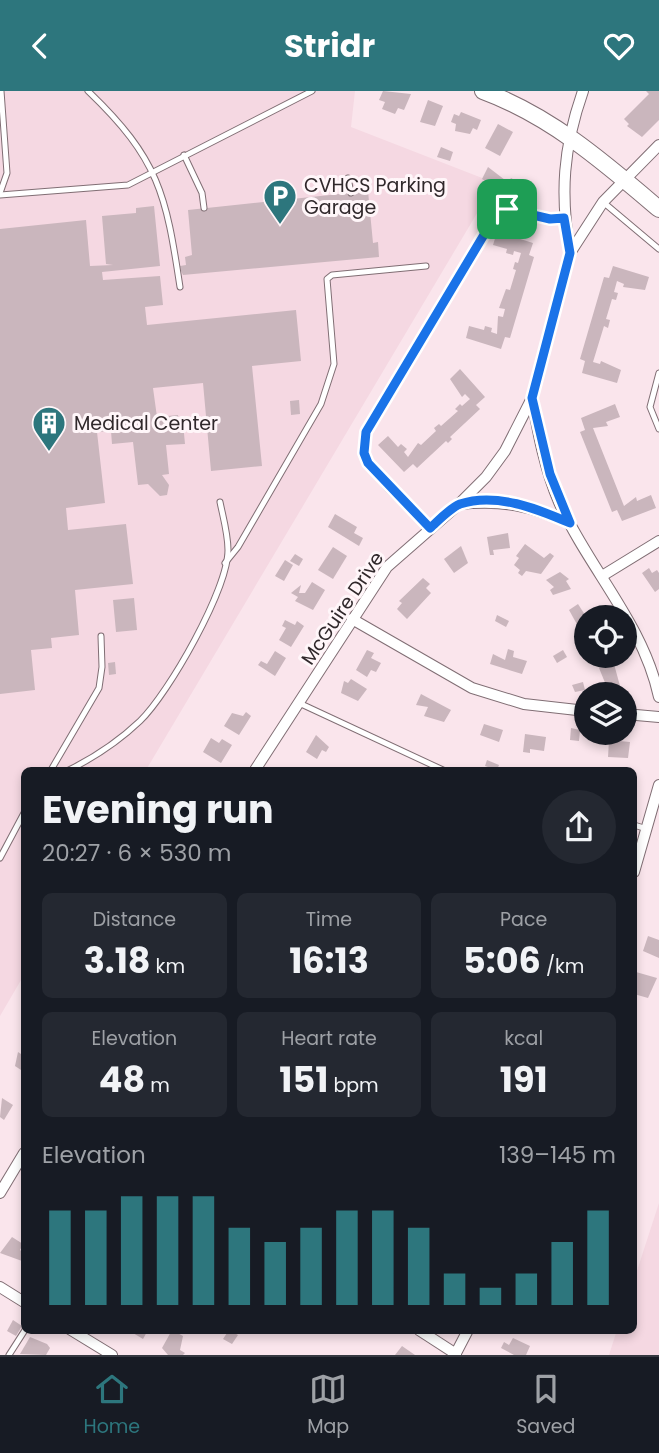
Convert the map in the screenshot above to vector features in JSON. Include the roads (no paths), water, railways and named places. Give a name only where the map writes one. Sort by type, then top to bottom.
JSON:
[{"type":"main road","points":[[483,91],[527,110],[571,137],[659,209]]},
{"type":"street","name":"McGuire Drive","points":[[570,253],[564,218],[563,184],[583,91]]},
{"type":"street","name":"McGuire Drive","points":[[257,767],[387,567],[459,504],[486,477],[505,451],[532,398],[570,253],[603,202],[659,145]]},
{"type":"street","points":[[532,398],[550,474],[570,523],[634,628],[659,697]]},
{"type":"street","points":[[459,504],[516,504],[538,509],[570,523]]},
{"type":"street","points":[[602,576],[659,541]]},
{"type":"street","points":[[352,619],[472,688],[524,704],[574,710]]},
{"type":"street","points":[[637,716],[659,717]]},
{"type":"street","points":[[637,864],[649,829],[659,785]]},
{"type":"street","points":[[0,1193],[21,1158]]},
{"type":"street","points":[[0,1287],[21,1300]]},
{"type":"street","points":[[78,1334],[112,1355]]},
{"type":"street","points":[[424,1334],[456,1354],[466,1334]]},
{"type":"lane","points":[[1,91],[7,173],[0,194],[128,185],[312,91]]},
{"type":"lane","points":[[88,91],[125,128],[152,171],[164,198],[180,288]]},
{"type":"lane","points":[[184,155],[202,193],[204,208]]},
{"type":"lane","points":[[348,178],[351,193]]},
{"type":"lane","points":[[603,202],[659,249]]},
{"type":"lane","points":[[430,528],[368,463],[364,453],[366,432],[494,218],[507,209],[550,219],[564,218]]},
{"type":"lane","points":[[225,562],[249,529],[321,404],[334,364],[327,279],[332,275],[426,266]]},
{"type":"lane","points":[[659,373],[650,407],[659,429]]},
{"type":"lane","points":[[74,767],[122,737],[158,700],[201,625],[220,582],[228,551],[220,502]]},
{"type":"lane","points":[[53,767],[99,688],[102,667],[101,636]]},
{"type":"lane","points":[[299,703],[437,767]]},
{"type":"lane","points":[[0,857],[21,818]]},
{"type":"lane","points":[[637,826],[649,829]]},
{"type":"lane","points":[[9,1355],[22,1334]]},
{"type":"place","name":"CVHCS Parking Garage","points":[[280,226]]},
{"type":"place","name":"Medical Center","points":[[49,453]]}]
